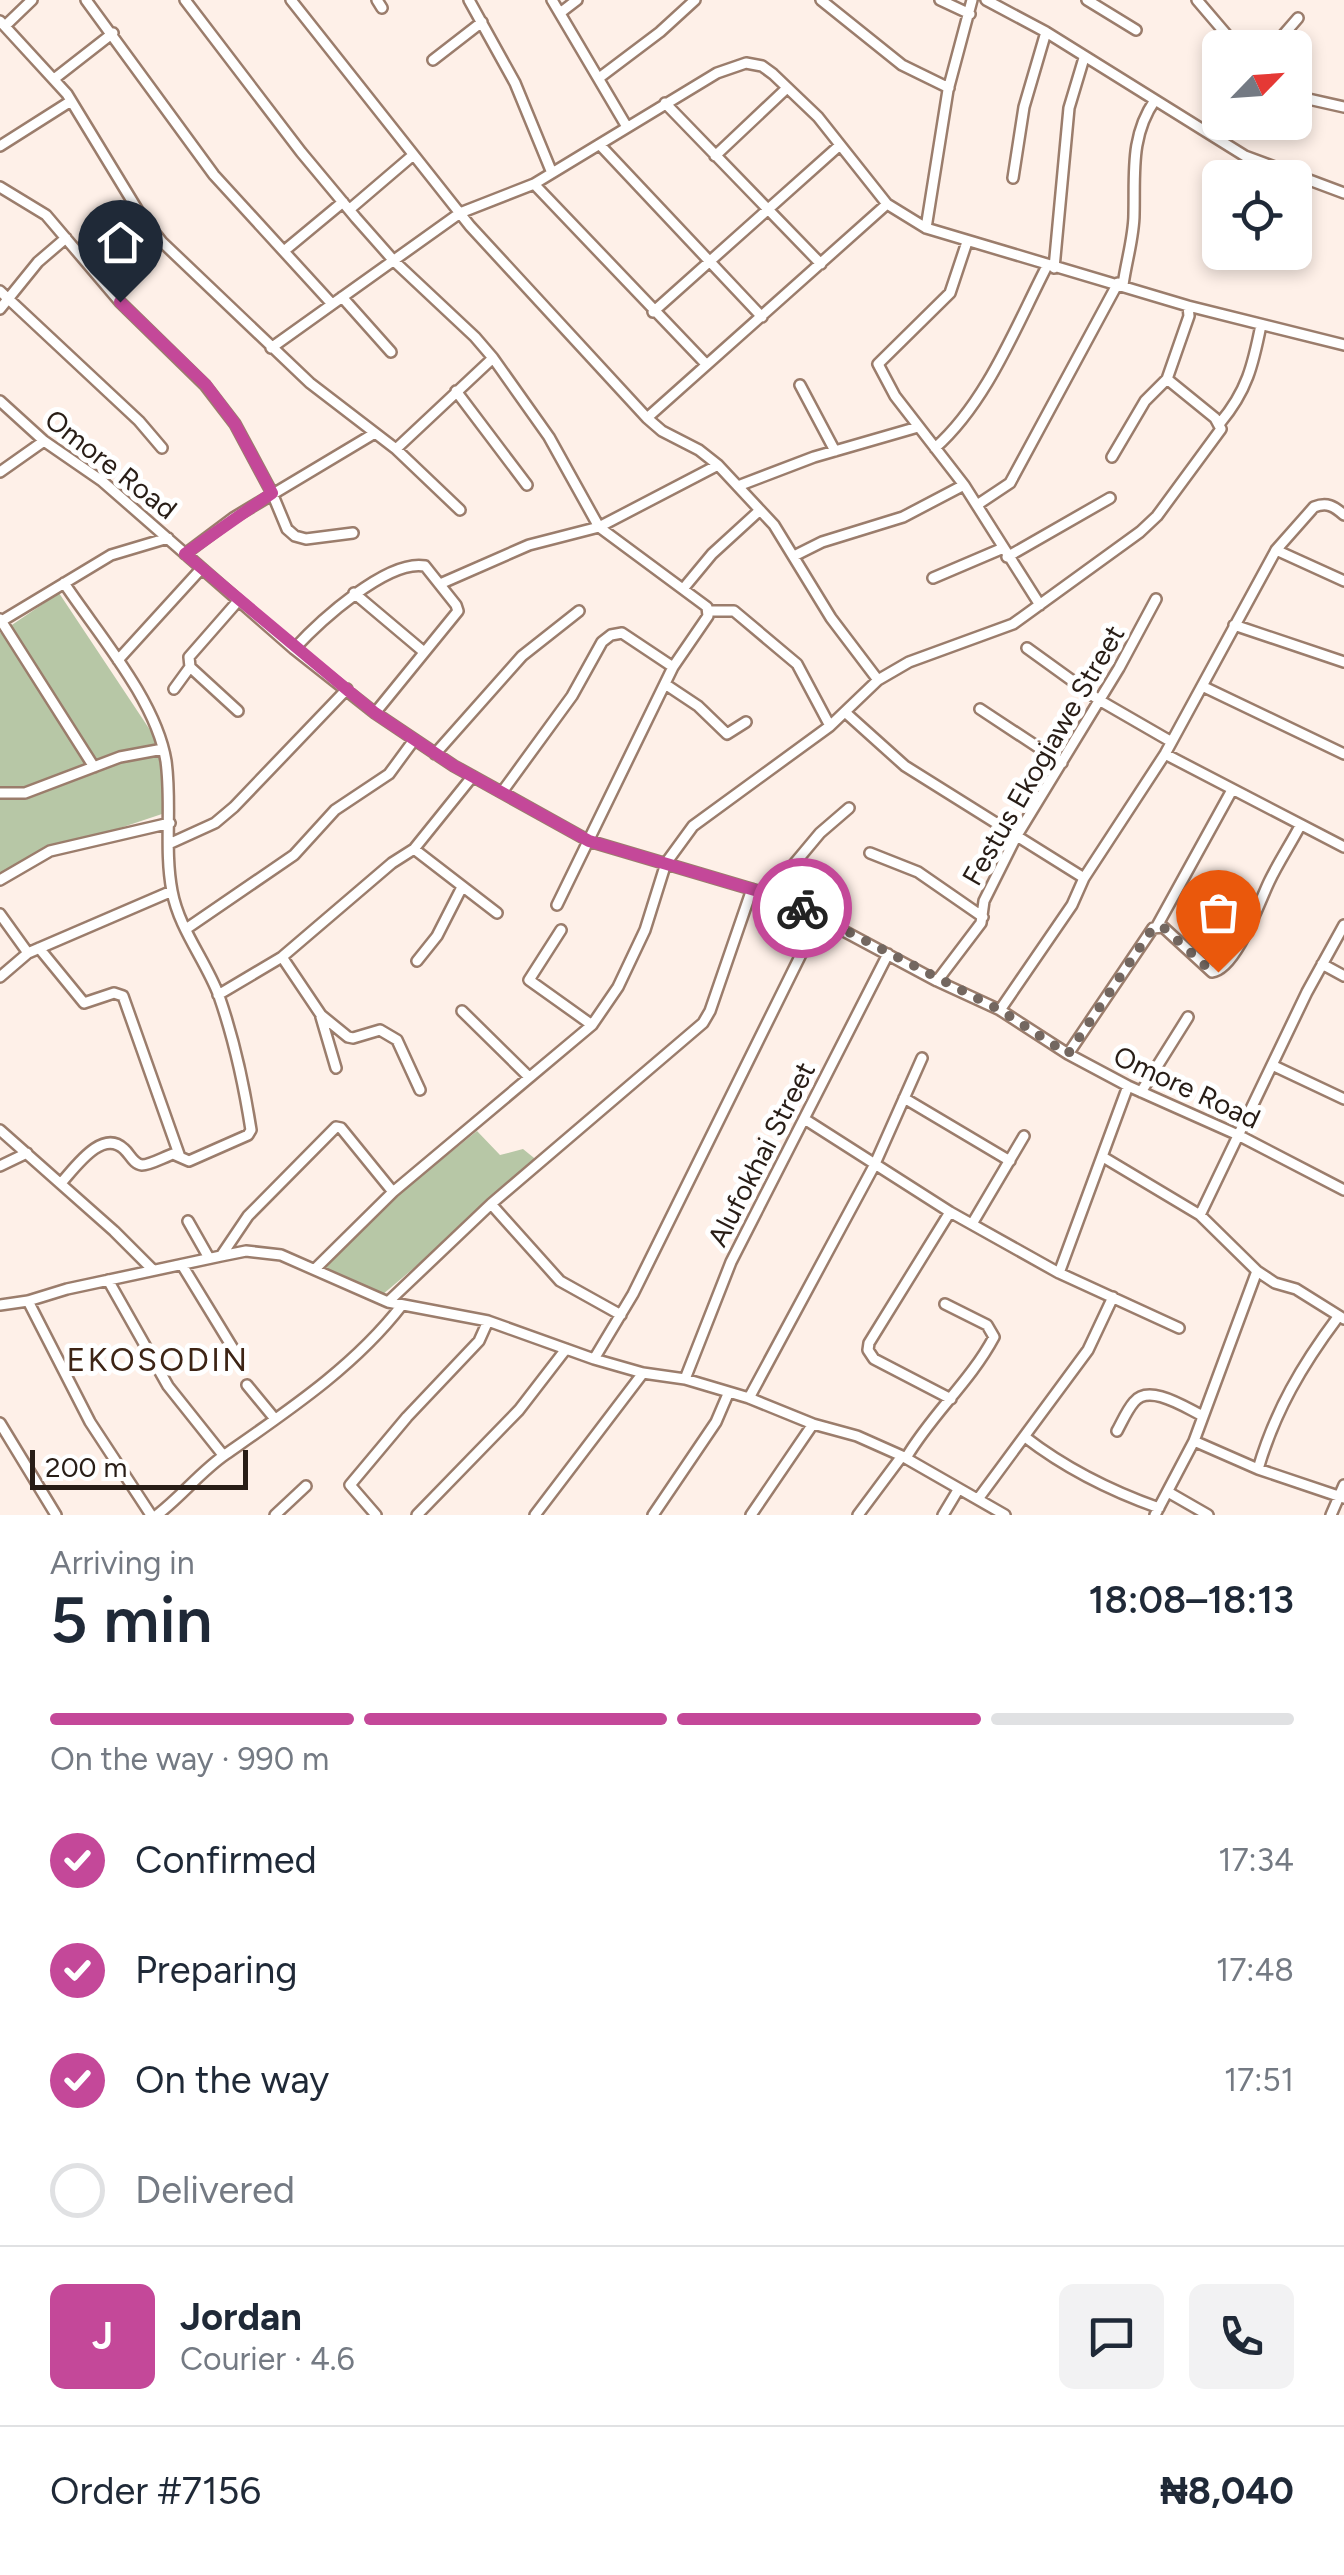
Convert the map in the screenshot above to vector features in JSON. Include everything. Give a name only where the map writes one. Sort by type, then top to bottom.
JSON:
[{"type":"street","points":[[32,0],[3,24],[71,101],[140,214],[162,242],[310,384],[396,449],[460,510]]},
{"type":"street","points":[[86,0],[214,176],[332,304]]},
{"type":"street","points":[[184,0],[301,152],[394,262],[475,336],[493,358],[549,436],[599,527],[708,611],[734,611],[797,664],[830,726]]},
{"type":"street","points":[[290,0],[460,213],[648,418],[718,465],[774,525],[831,618],[878,680]]},
{"type":"street","points":[[469,0],[515,84],[552,173]]},
{"type":"street","points":[[552,0],[626,127]]},
{"type":"street","points":[[560,13],[577,0]]},
{"type":"street","points":[[599,78],[682,4],[695,0]]},
{"type":"street","points":[[821,0],[902,65],[949,88]]},
{"type":"street","points":[[940,0],[970,14]]},
{"type":"street","points":[[926,228],[949,88],[972,0]]},
{"type":"street","points":[[986,0],[1046,32],[1245,156],[1344,193]]},
{"type":"street","points":[[1087,0],[1136,30]]},
{"type":"street","points":[[1197,0],[1223,30]]},
{"type":"street","points":[[1288,30],[1298,18]]},
{"type":"street","points":[[434,60],[482,22]]},
{"type":"street","points":[[1013,178],[1024,107],[1046,32]]},
{"type":"street","points":[[54,79],[113,33]]},
{"type":"street","points":[[936,448],[955,430],[987,380],[1051,267],[1069,108],[1084,58]]},
{"type":"street","points":[[271,348],[460,213],[534,184],[716,73],[746,63],[762,66],[818,116],[887,204],[926,228],[1188,306],[1344,346]]},
{"type":"street","points":[[715,156],[787,88]]},
{"type":"street","points":[[976,505],[1010,483],[1120,284],[1134,218],[1134,157],[1144,116],[1154,100]]},
{"type":"street","points":[[1312,100],[1344,107]]},
{"type":"street","points":[[0,146],[71,101]]},
{"type":"street","points":[[665,103],[820,264]]},
{"type":"street","points":[[600,145],[762,316]]},
{"type":"street","points":[[653,312],[840,145]]},
{"type":"street","points":[[284,251],[412,156]]},
{"type":"street","points":[[534,184],[706,363]]},
{"type":"street","points":[[0,187],[46,215],[120,302],[206,385],[235,424],[287,529],[306,539],[353,533]]},
{"type":"street","points":[[648,418],[887,204]]},
{"type":"street","points":[[0,309],[38,262],[66,238]]},
{"type":"street","points":[[967,242],[950,293],[878,364],[894,396],[964,484],[1040,606]]},
{"type":"street","points":[[0,291],[139,421],[162,448]]},
{"type":"street","points":[[342,297],[391,352]]},
{"type":"street","points":[[1112,456],[1145,401],[1167,380],[1189,316],[1188,306]]},
{"type":"street","points":[[316,1268],[393,1192],[592,1025],[618,987],[645,930],[666,863],[692,826],[846,714],[878,680],[909,662],[1013,624],[1157,516],[1240,399],[1254,362],[1261,324]]},
{"type":"street","points":[[396,449],[493,358]]},
{"type":"street","points":[[1167,380],[1220,423]]},
{"type":"street","points":[[800,385],[835,452]]},
{"type":"street","points":[[456,390],[527,485]]},
{"type":"street","name":"Omore Road","points":[[0,401],[44,441],[102,481],[238,602],[375,713],[472,777],[589,841],[782,898],[1000,1010],[1068,1054],[1128,1086],[1238,1135],[1344,1190]]},
{"type":"street","points":[[738,486],[918,427]]},
{"type":"street","points":[[185,554],[272,493],[374,432]]},
{"type":"street","points":[[0,472],[44,441]]},
{"type":"street","points":[[440,584],[530,546],[599,527],[718,465]]},
{"type":"street","points":[[794,556],[822,542],[903,517],[964,484]]},
{"type":"street","points":[[933,578],[1004,553],[1110,498]]},
{"type":"street","points":[[1000,1010],[1072,905],[1084,878],[1164,754],[1276,550],[1314,507],[1334,506],[1344,515]]},
{"type":"street","points":[[683,589],[712,554],[759,510]]},
{"type":"street","points":[[94,767],[0,621],[111,554],[168,538]]},
{"type":"street","points":[[1276,550],[1344,581]]},
{"type":"street","points":[[294,648],[354,593],[412,565],[424,566],[458,611],[375,713]]},
{"type":"street","points":[[118,660],[202,569]]},
{"type":"street","points":[[61,1182],[97,1146],[106,1143],[123,1147],[142,1165],[172,1154],[188,1162],[248,1135],[251,1130],[243,1079],[218,995],[172,891],[164,748],[152,718],[118,660],[64,583]]},
{"type":"street","points":[[354,593],[424,652]]},
{"type":"street","name":"Festus Ekogiawe Street","points":[[937,980],[966,946],[984,916],[984,901],[1016,837],[1156,599]]},
{"type":"street","points":[[174,689],[190,667],[190,657],[238,602]]},
{"type":"street","points":[[435,754],[522,656],[579,611]]},
{"type":"street","points":[[557,905],[673,668],[708,611]]},
{"type":"street","points":[[1234,625],[1344,662]]},
{"type":"street","points":[[502,792],[548,732],[602,642],[611,634],[622,633],[673,668]]},
{"type":"street","points":[[1028,648],[1098,700],[1170,741]]},
{"type":"street","points":[[190,667],[238,711]]},
{"type":"street","points":[[665,684],[698,706],[727,734],[746,722]]},
{"type":"street","points":[[1202,686],[1344,754]]},
{"type":"street","points":[[170,843],[214,823],[234,807],[347,689]]},
{"type":"street","points":[[980,710],[1062,763]]},
{"type":"street","points":[[846,714],[905,766],[1084,878]]},
{"type":"street","points":[[186,929],[294,855],[336,810],[389,774],[414,740]]},
{"type":"street","points":[[0,793],[25,793],[120,758],[164,748]]},
{"type":"street","points":[[1164,754],[1344,847]]},
{"type":"street","points":[[218,995],[282,957],[392,863],[414,849],[472,777]]},
{"type":"street","points":[[1068,1054],[1130,958],[1158,926],[1232,790]]},
{"type":"street","points":[[769,894],[820,833],[850,808]]},
{"type":"street","points":[[0,880],[50,851],[170,823]]},
{"type":"street","points":[[1158,926],[1212,972],[1218,972],[1254,920],[1270,880],[1300,826]]},
{"type":"street","points":[[414,849],[497,913]]},
{"type":"street","points":[[870,853],[918,872],[984,916]]},
{"type":"street","points":[[417,961],[437,936],[461,888]]},
{"type":"street","points":[[388,1302],[491,1204],[703,1022],[752,890]]},
{"type":"street","points":[[0,978],[28,953],[172,891]]},
{"type":"street","points":[[0,914],[28,953]]},
{"type":"street","points":[[594,1359],[621,1315],[720,1122],[818,918]]},
{"type":"street","points":[[1200,1215],[1344,925]]},
{"type":"street","points":[[561,930],[528,980],[592,1025]]},
{"type":"street","points":[[40,948],[84,1003],[114,993],[123,996],[180,1157]]},
{"type":"street","name":"Alufokhai Street","points":[[686,1379],[731,1262],[888,954]]},
{"type":"street","points":[[282,957],[320,1015],[336,1068]]},
{"type":"street","points":[[1322,964],[1344,976]]},
{"type":"street","points":[[462,1012],[529,1078]]},
{"type":"street","points":[[320,1015],[348,1037],[388,1032],[409,1061],[420,1090]]},
{"type":"street","points":[[1141,1092],[1188,1017]]},
{"type":"street","points":[[749,1398],[874,1166],[922,1058]]},
{"type":"street","points":[[1272,1064],[1344,1099]]},
{"type":"street","points":[[1059,1272],[1128,1086]]},
{"type":"street","points":[[904,1098],[1010,1161]]},
{"type":"street","points":[[806,1120],[950,1212],[1059,1272],[1179,1328]]},
{"type":"street","points":[[221,1256],[248,1216],[336,1127],[393,1192]]},
{"type":"street","points":[[0,1130],[153,1270]]},
{"type":"street","points":[[972,1224],[1024,1136]]},
{"type":"street","points":[[0,1166],[27,1153]]},
{"type":"street","points":[[1102,1157],[1200,1215],[1256,1271],[1275,1283],[1296,1289],[1341,1318],[1301,1366],[1274,1418],[1258,1469]]},
{"type":"street","points":[[491,1204],[560,1281],[621,1315]]},
{"type":"street","points":[[950,1212],[869,1342],[868,1350],[874,1359],[950,1399]]},
{"type":"street","points":[[188,1222],[209,1258]]},
{"type":"street","points":[[0,1305],[28,1302],[108,1280],[246,1251],[281,1255],[388,1302],[488,1321],[594,1359],[642,1373],[686,1379],[858,1436],[904,1457],[1005,1515]]},
{"type":"street","points":[[182,1265],[236,1356]]},
{"type":"street","points":[[1025,1437],[1081,1473],[1157,1512],[1194,1441],[1256,1271]]},
{"type":"street","points":[[108,1280],[168,1386],[224,1456]]},
{"type":"street","points":[[978,1499],[1088,1350],[1113,1298]]},
{"type":"street","points":[[28,1302],[90,1422],[154,1515],[224,1456],[352,1363],[402,1305]]},
{"type":"street","points":[[858,1515],[994,1337],[987,1325],[945,1304]]},
{"type":"street","points":[[376,1515],[351,1488],[352,1480],[479,1341],[488,1321]]},
{"type":"street","points":[[417,1515],[519,1410],[566,1349]]},
{"type":"street","points":[[535,1515],[642,1373]]},
{"type":"street","points":[[247,1384],[275,1419]]},
{"type":"street","points":[[653,1515],[716,1422],[728,1394]]},
{"type":"street","points":[[1117,1431],[1134,1400],[1143,1395],[1156,1396],[1204,1416]]},
{"type":"street","points":[[0,1423],[56,1515]]},
{"type":"street","points":[[751,1515],[813,1424]]},
{"type":"street","points":[[1194,1441],[1341,1498]]},
{"type":"street","points":[[1331,1515],[1344,1485]]},
{"type":"street","points":[[274,1515],[306,1486]]},
{"type":"street","points":[[943,1515],[958,1490]]},
{"type":"street","points":[[1168,1492],[1208,1515]]},
{"type":"green space","points":[[59,593],[160,745],[165,813],[51,851],[0,880],[0,633]]},
{"type":"green space","points":[[477,1131],[500,1155],[523,1149],[539,1162],[382,1295],[310,1266]]},
{"type":"way so far","points":[[802,908],[1000,1010],[1068,1054],[1153,928],[1163,927],[1212,972],[1218,972]]},
{"type":"district","name":"EKOSODIN","points":[[158,1360]]},
{"type":"route","points":[[120,302],[206,385],[235,424],[272,493],[185,554],[238,602],[375,713],[454,766],[539,814],[589,841],[782,898],[802,908]]}]
